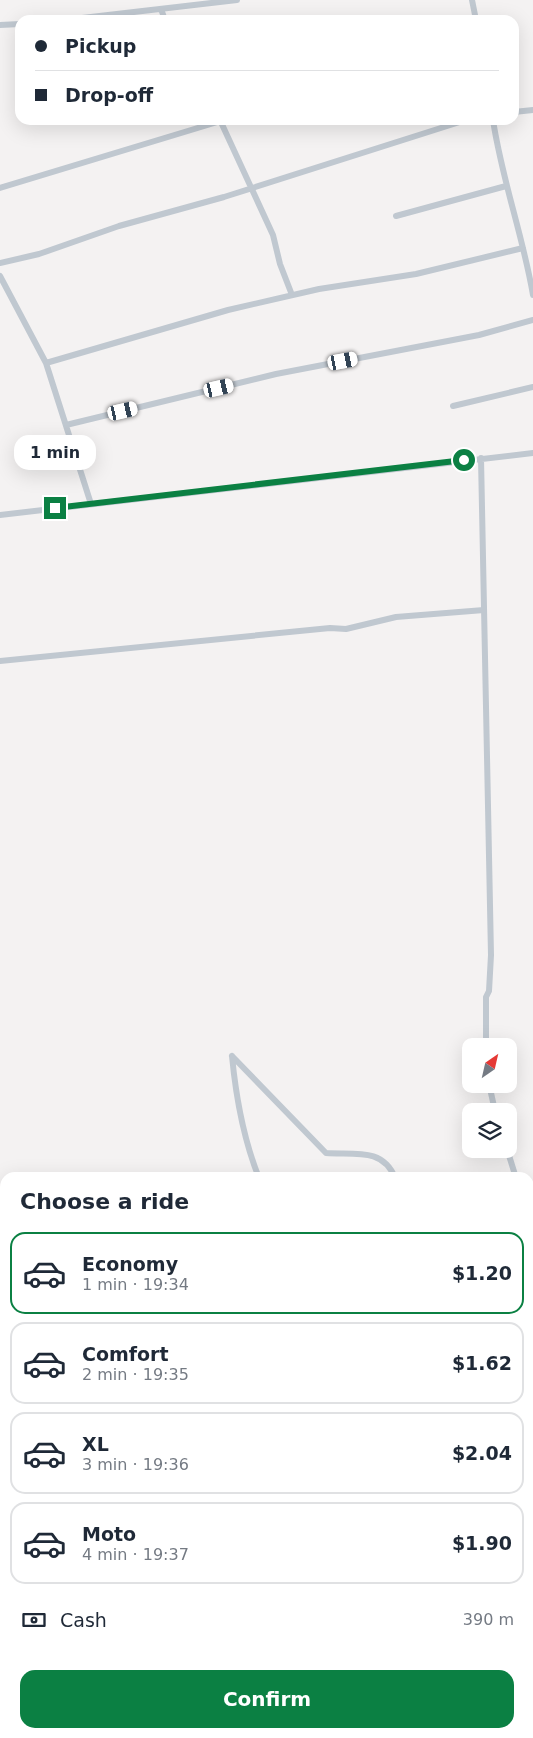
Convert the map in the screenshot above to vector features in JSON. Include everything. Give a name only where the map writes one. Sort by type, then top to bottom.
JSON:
[{"type":"street","points":[[109,15],[237,0]]},
{"type":"street","points":[[472,0],[475,15]]},
{"type":"street","points":[[161,9],[163,15]]},
{"type":"street","points":[[0,25],[15,24]]},
{"type":"street","points":[[519,111],[533,110]]},
{"type":"street","points":[[0,188],[206,125]]},
{"type":"street","points":[[224,125],[273,235],[280,264],[292,295]]},
{"type":"street","points":[[0,263],[40,254],[119,226],[252,187],[450,125]]},
{"type":"street","points":[[494,125],[499,159],[523,248],[533,296]]},
{"type":"street","points":[[396,216],[506,186]]},
{"type":"street","points":[[46,363],[228,310],[292,295],[416,274],[523,248]]},
{"type":"street","points":[[0,276],[46,363],[92,504]]},
{"type":"street","points":[[66,424],[276,374],[479,335],[533,320]]},
{"type":"street","points":[[453,406],[533,387]]},
{"type":"street","points":[[0,515],[533,453]]},
{"type":"street","points":[[481,458],[491,955],[489,991],[486,997],[486,1038]]},
{"type":"street","points":[[0,662],[330,628],[346,629],[396,617],[484,610]]},
{"type":"street","points":[[257,1172],[246,1141],[236,1100],[232,1056],[326,1153],[372,1154],[389,1166],[392,1172]]},
{"type":"street","points":[[510,1158],[514,1172]]},
{"type":"route","points":[[55,508],[464,460]]}]
